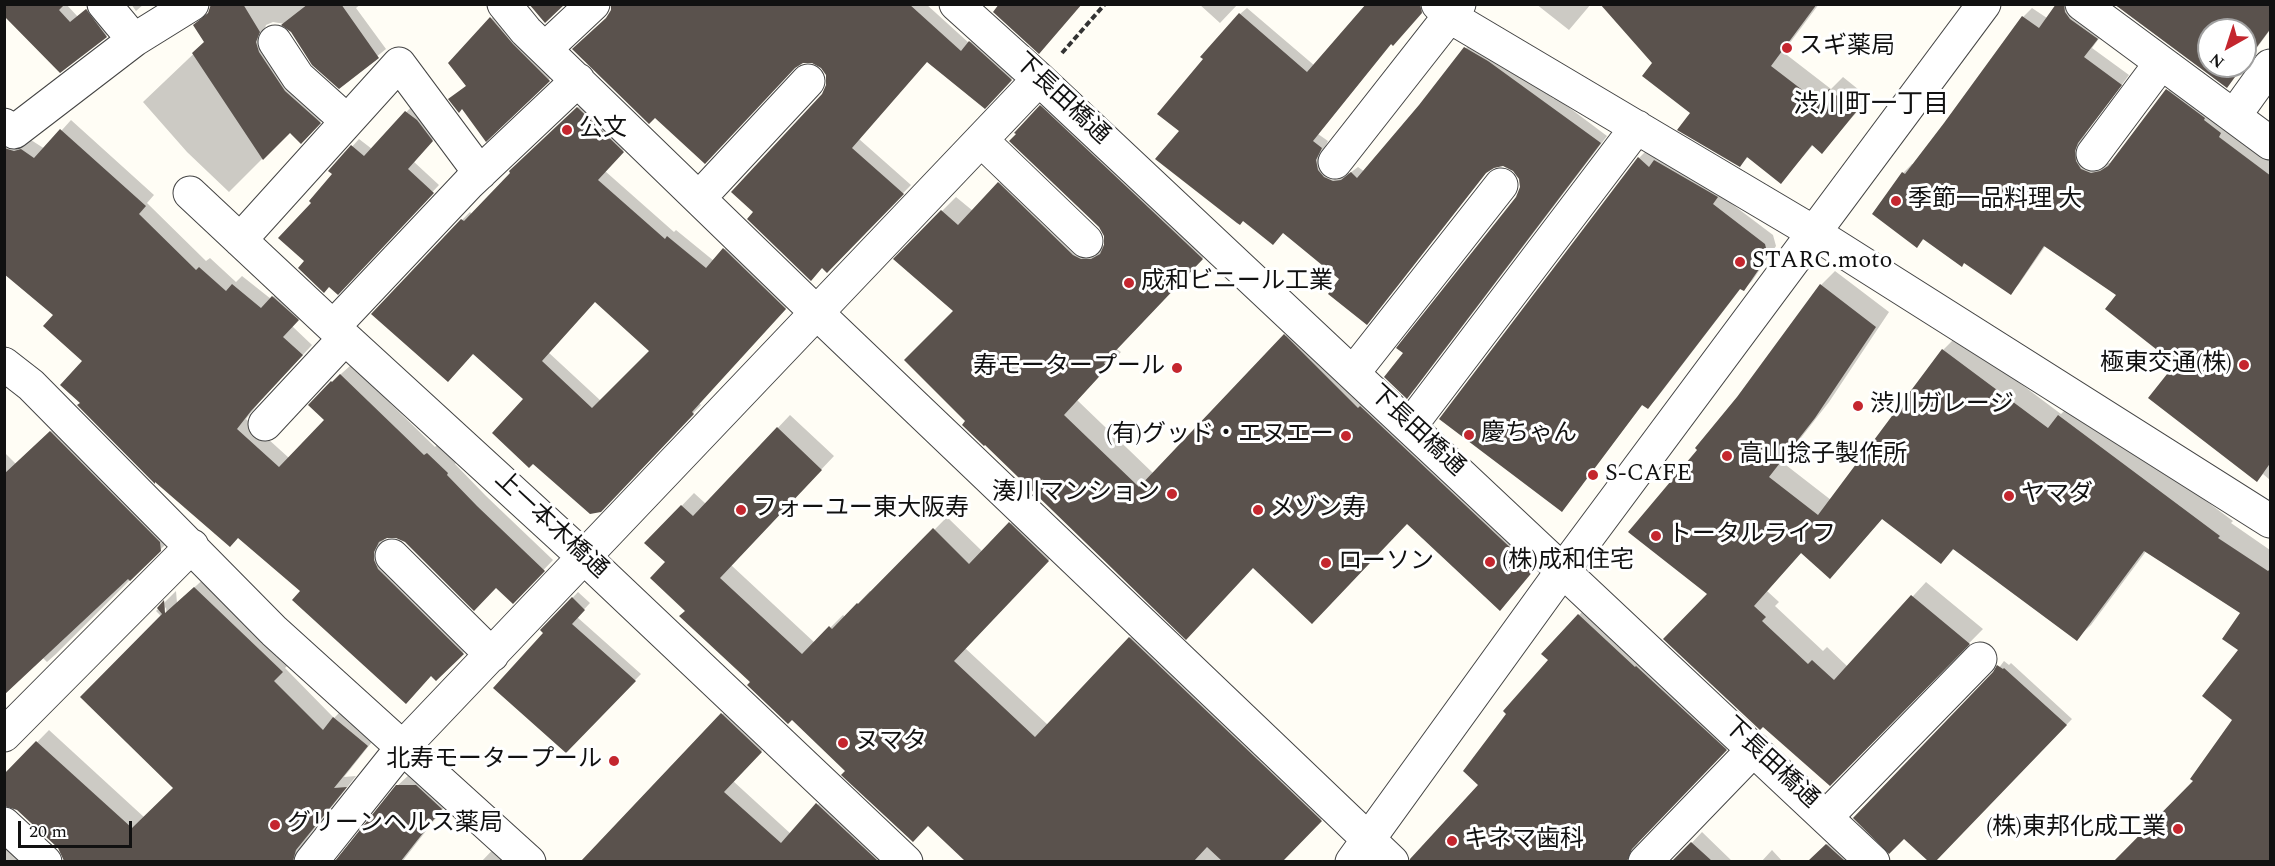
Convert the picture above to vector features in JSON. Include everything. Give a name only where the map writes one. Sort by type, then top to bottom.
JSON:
[{"type":"street","points":[[104,4],[134,40]]},
{"type":"street","points":[[4,125],[14,132],[134,40],[192,4]]},
{"type":"street","points":[[504,4],[526,31],[817,313],[1360,850],[1392,861]]},
{"type":"street","points":[[545,49],[593,4]]},
{"type":"street","name":"下長田橋通","points":[[956,4],[1039,79],[1873,861]]},
{"type":"street","points":[[2082,4],[2271,143]]},
{"type":"street","points":[[1335,162],[1448,8],[1636,127],[1813,232],[2271,521]]},
{"type":"street","points":[[1360,850],[1563,570],[1813,232],[1972,9]]},
{"type":"street","points":[[275,42],[298,77],[347,121]]},
{"type":"street","points":[[2093,154],[2161,63]]},
{"type":"street","points":[[240,240],[399,64],[480,173]]},
{"type":"street","points":[[2234,116],[2271,66]]},
{"type":"street","points":[[311,861],[402,748],[1039,79]]},
{"type":"street","points":[[265,424],[339,333],[480,173],[578,80]]},
{"type":"street","points":[[699,198],[808,81]]},
{"type":"street","points":[[1410,426],[1636,127]]},
{"type":"street","points":[[981,140],[1086,242]]},
{"type":"street","points":[[1353,373],[1501,185]]},
{"type":"street","name":"上一本木橋通","points":[[190,193],[585,558],[906,861]]},
{"type":"street","points":[[4,364],[31,385],[274,631],[529,861]]},
{"type":"street","points":[[4,735],[192,546]]},
{"type":"street","points":[[392,556],[492,654]]},
{"type":"street","points":[[1826,817],[1980,659]]},
{"type":"street","points":[[1645,861],[1754,749]]},
{"type":"street","points":[[4,824],[45,861]]},
{"type":"path","points":[[1039,79],[1105,4]]},
{"type":"building","points":[[4,4],[65,4],[59,10],[70,22],[86,9],[107,37],[60,73],[4,16]]},
{"type":"building","points":[[211,4],[243,4],[260,32],[256,42],[259,52],[285,91],[321,123],[301,144],[290,133],[263,160],[192,53],[204,42],[193,25],[208,13]]},
{"type":"building","points":[[308,4],[341,4],[379,58],[339,89],[312,65],[291,32],[281,25]]},
{"type":"building","points":[[529,4],[565,4],[545,23]]},
{"type":"building","points":[[611,4],[909,4],[961,51],[969,41],[1012,80],[985,109],[927,62],[852,148],[904,194],[827,273],[822,268],[811,281],[747,219],[753,212],[731,192],[822,94],[826,85],[826,75],[821,68],[812,63],[803,63],[795,68],[705,164],[655,118],[649,124],[572,49],[606,18],[611,10]]},
{"type":"building","points":[[999,4],[1082,4],[1039,54],[993,12]]},
{"type":"building","points":[[1366,4],[1420,4],[1422,13],[1393,46],[1391,44],[1313,141],[1322,148],[1316,160],[1318,170],[1324,177],[1333,181],[1341,180],[1351,172],[1357,178],[1419,105],[1464,47],[1488,61],[1601,143],[1407,399],[1384,377],[1403,353],[1396,348],[1516,197],[1520,187],[1519,179],[1513,171],[1503,166],[1486,173],[1367,325],[1328,294],[1339,279],[1283,233],[1273,245],[1243,221],[1240,225],[1237,223],[1155,159],[1179,131],[1157,114],[1203,59],[1200,57],[1239,13],[1307,72]]},
{"type":"building","points":[[1600,4],[1817,4],[1771,66],[1818,102],[1829,89],[1856,112],[1822,154],[1812,145],[1781,184],[1747,157],[1740,167],[1677,130],[1690,113],[1642,76],[1652,63]]},
{"type":"building","points":[[2056,4],[2064,4],[2065,12],[2070,19],[2098,39],[2084,57],[2122,85],[2078,143],[2075,151],[2076,161],[2081,169],[2091,173],[2108,166],[2166,89],[2205,118],[2204,120],[2221,133],[2219,137],[2271,176],[2271,462],[2257,482],[2148,398],[2175,364],[2105,309],[2116,295],[2044,246],[2011,295],[1964,263],[1962,267],[1923,239],[1917,248],[1872,214],[1902,172],[1905,174],[1944,123],[2022,16],[2039,28]]},
{"type":"building","points":[[2114,4],[2271,4],[2271,28],[2257,47],[2257,18],[2197,18],[2197,66]]},
{"type":"building","points":[[490,17],[550,81],[486,142],[462,109],[459,113],[448,99],[466,86],[448,63]]},
{"type":"building","points":[[2214,78],[2234,78],[2227,88]]},
{"type":"building","points":[[1040,105],[1203,259],[1104,363],[1108,367],[1064,415],[1139,487],[1284,334],[1358,408],[1360,406],[1534,570],[1500,611],[1407,524],[1312,624],[1253,568],[1186,640],[962,425],[965,421],[904,360],[953,311],[893,259],[941,210],[958,225],[998,182],[1073,255],[1081,259],[1091,259],[1100,254],[1104,245],[1104,236],[1099,227],[1009,141]]},
{"type":"building","points":[[577,107],[624,152],[598,180],[665,239],[667,236],[706,268],[723,248],[786,309],[692,412],[694,414],[601,512],[590,514],[533,464],[529,468],[492,433],[523,399],[473,354],[448,382],[371,314],[461,219],[464,221],[510,173],[509,171]],"holes":[[[595,302],[649,351],[592,408],[542,361]]]},
{"type":"building","points":[[405,111],[417,120],[433,141],[408,169],[434,193],[338,295],[329,287],[324,293],[298,268],[304,261],[278,238],[311,203],[309,201],[332,174],[328,171],[351,145],[364,156]]},
{"type":"building","points":[[60,129],[146,206],[139,214],[196,270],[199,267],[226,291],[232,284],[261,308],[272,296],[299,320],[283,337],[303,355],[237,429],[279,467],[324,420],[308,405],[340,374],[424,455],[427,453],[448,473],[447,475],[477,506],[545,571],[513,604],[496,588],[474,611],[405,542],[396,538],[387,538],[379,542],[374,552],[374,560],[378,569],[464,654],[436,681],[431,676],[406,704],[292,600],[300,591],[238,538],[230,547],[155,482],[155,484],[77,405],[80,403],[60,385],[82,361],[43,326],[53,315],[4,274],[4,148],[14,151],[21,149],[34,158]]},
{"type":"building","points":[[1638,157],[1649,167],[1654,160],[1718,197],[1713,204],[1765,244],[1768,256],[1744,291],[1740,289],[1648,409],[1642,405],[1562,512],[1439,419]]},
{"type":"building","points":[[1820,284],[1876,327],[1815,418],[1769,477],[1818,515],[1942,349],[2048,428],[2058,415],[2220,536],[2218,538],[2268,571],[2271,568],[2271,861],[2114,861],[2193,781],[2190,779],[2232,720],[2202,696],[2238,650],[2222,639],[2240,613],[2144,551],[2077,641],[1953,549],[1941,564],[1882,519],[1830,579],[1801,553],[1754,606],[1766,617],[1762,621],[1808,664],[1812,660],[1834,680],[1911,595],[1970,644],[1830,786],[1763,727],[1760,730],[1663,639],[1707,594],[1628,532],[1697,450],[1695,448],[1737,397]]},
{"type":"building","points":[[777,427],[822,470],[720,578],[802,654],[829,626],[832,629],[858,604],[933,528],[969,564],[1009,522],[1049,561],[954,661],[1035,737],[1129,637],[1322,821],[1283,861],[1222,861],[1207,847],[1194,861],[965,861],[928,826],[913,842],[841,775],[845,771],[792,720],[788,724],[747,685],[750,682],[679,616],[685,611],[650,578],[665,562],[644,543],[681,505],[693,516]]},
{"type":"building","points":[[50,431],[160,542],[161,551],[4,695],[4,474]]},
{"type":"building","points":[[194,587],[283,672],[274,681],[323,730],[333,717],[368,746],[334,788],[347,787],[296,850],[293,861],[64,861],[58,848],[17,810],[4,806],[4,774],[36,741],[132,828],[173,788],[80,697],[162,614],[157,608],[164,600],[165,613]]},
{"type":"building","points":[[572,597],[585,610],[572,624],[636,681],[566,753],[493,688],[543,633],[540,630]]},
{"type":"building","points":[[1578,614],[1727,750],[1632,849],[1627,861],[1410,861],[1478,785],[1463,771],[1506,714],[1503,711],[1548,660],[1541,654]]},
{"type":"building","points":[[1997,665],[2004,668],[2067,725],[1936,861],[1928,861],[1904,839],[1889,854],[1853,818],[1993,672]]},
{"type":"building","points":[[721,713],[762,752],[724,792],[781,843],[816,803],[878,861],[581,861]]},
{"type":"building","points":[[396,785],[416,785],[442,809],[401,861],[335,861]]},
{"type":"building","points":[[1691,842],[1712,861],[1672,861]]},
{"type":"building","points":[[1826,844],[1845,861],[1808,861]]},
{"type":"place","name":"スギ薬局","points":[[1787,48]]},
{"type":"place","name":"公文","points":[[567,130]]},
{"type":"place","name":"季節一品料理 大","points":[[1896,201]]},
{"type":"place","name":"STARC.moto","points":[[1740,262]]},
{"type":"place","name":"成和ビニール工業","points":[[1129,283]]},
{"type":"place","name":"極東交通(株)","points":[[2244,365]]},
{"type":"place","name":"寿モータープール","points":[[1177,368]]},
{"type":"place","name":"渋川ガレージ","points":[[1858,406]]},
{"type":"place","name":"慶ちゃん","points":[[1469,435]]},
{"type":"place","name":"(有)グッド・エヌエー","points":[[1346,436]]},
{"type":"place","name":"高山捻子製作所","points":[[1727,456]]},
{"type":"place","name":"S-CAFE","points":[[1593,475]]},
{"type":"place","name":"湊川マンション","points":[[1172,494]]},
{"type":"place","name":"ヤマダ","points":[[2009,496]]},
{"type":"place","name":"フォーユー東大阪寿","points":[[741,510]]},
{"type":"place","name":"メゾン寿","points":[[1258,510]]},
{"type":"place","name":"トータルライフ","points":[[1656,536]]},
{"type":"place","name":"(株)成和住宅","points":[[1490,562]]},
{"type":"place","name":"ローソン","points":[[1326,563]]},
{"type":"place","name":"ヌマタ","points":[[843,743]]},
{"type":"place","name":"北寿モータープール","points":[[614,761]]},
{"type":"place","name":"グリーンヘルス薬局","points":[[275,825]]},
{"type":"place","name":"(株)東邦化成工業","points":[[2178,829]]},
{"type":"place","name":"キネマ歯科","points":[[1452,841]]},
{"type":"district","name":"渋川町一丁目","points":[[1871,107]]}]
